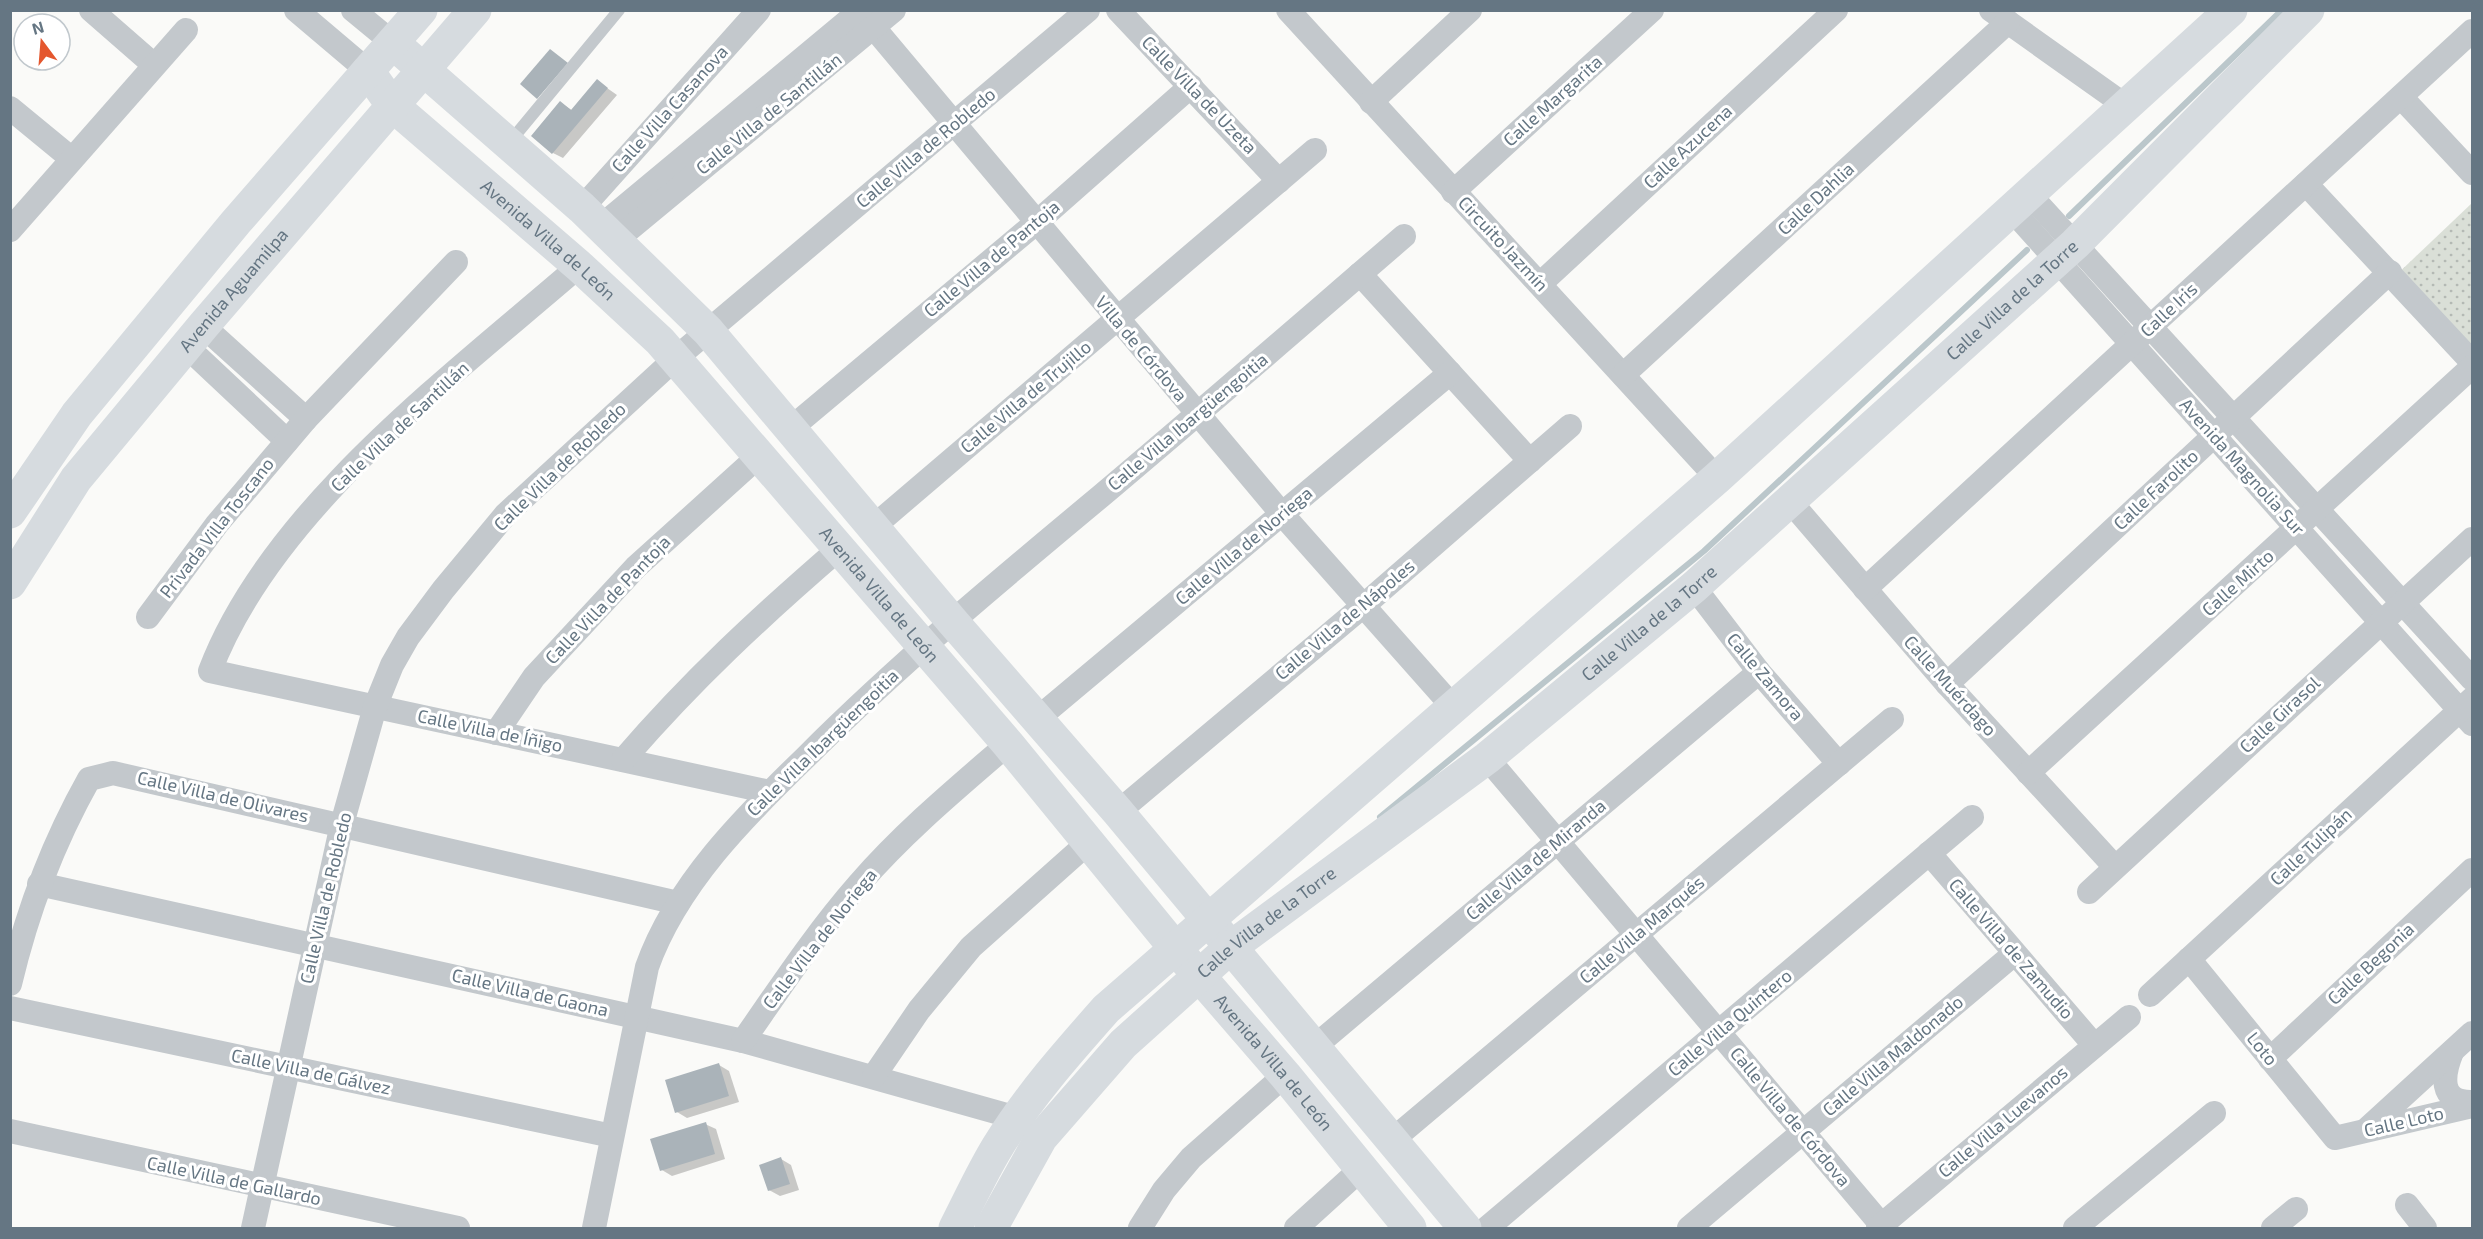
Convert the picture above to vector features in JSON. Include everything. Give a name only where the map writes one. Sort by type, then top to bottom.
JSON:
[{"type":"street","points":[[91,10],[154,65]]},
{"type":"street","name":"Avenida Villa de León","points":[[296,10],[368,71],[392,105],[579,266],[676,358],[1090,841],[1175,948],[1285,1075],[1410,1228]]},
{"type":"street","name":"Avenida Villa de León","points":[[353,10],[599,225],[708,331],[952,621],[1118,812],[1465,1228]]},
{"type":"street","points":[[10,512],[77,414],[236,222],[421,10]]},
{"type":"street","name":"Avenida Aguamilpa","points":[[10,583],[75,479],[194,336],[475,10]]},
{"type":"street","name":"Calle Villa Casanova","points":[[599,225],[759,10]]},
{"type":"street","name":"Calle Villa de Santillán","points":[[599,225],[863,15],[894,10]]},
{"type":"street","name":"Calle Villa de Robledo","points":[[253,1228],[342,824],[375,707],[392,665],[408,637],[443,590],[506,514],[676,358],[1088,10]]},
{"type":"street","name":"Calle Villa de Uzeta","points":[[1118,10],[1279,181]]},
{"type":"street","name":"Circuito Jazmín","points":[[1288,10],[1717,478]]},
{"type":"street","points":[[1371,102],[1470,10]]},
{"type":"street","name":"Calle Margarita","points":[[1454,192],[1652,10]]},
{"type":"street","name":"Calle Azucena","points":[[1540,284],[1836,10]]},
{"type":"street","name":"Calle Villa de la Torre","points":[[991,1228],[1041,1138],[1123,1044],[1231,947],[1487,758],[1694,587],[2065,251],[2308,10]]},
{"type":"street","name":"Calle Villa de la Torre","points":[[956,1228],[997,1147],[1044,1079],[1106,1009],[1717,478],[2126,106],[2219,14]]},
{"type":"street","name":"Villa de Córdova","points":[[863,15],[1197,415],[1362,607],[1454,708]]},
{"type":"street","points":[[2000,16],[2126,106]]},
{"type":"street","name":"Calle Dahlia","points":[[1623,375],[2000,16]]},
{"type":"street","points":[[10,230],[186,30]]},
{"type":"street","name":"Calle Iris","points":[[1865,590],[2472,31]]},
{"type":"street","name":"Calle Villa de Pantoja","points":[[790,429],[1037,222],[1191,86]]},
{"type":"street","points":[[2401,97],[2472,172]]},
{"type":"street","points":[[10,108],[72,159]]},
{"type":"street","name":"Calle Villa de Trujillo","points":[[873,527],[1315,150]]},
{"type":"street","points":[[2306,184],[2472,362]]},
{"type":"street","name":"Avenida Magnolia Sur","points":[[2021,202],[2065,251],[2132,344],[2381,622],[2468,711]]},
{"type":"street","name":"Calle Villa Ibargüengoitia","points":[[594,1228],[635,1016],[655,945],[678,903],[770,792],[924,646],[1404,236]]},
{"type":"street","name":"Avenida Magnolia Sur","points":[[2065,251],[2151,327],[2472,679]]},
{"type":"street","name":"Privada Villa Toscano","points":[[148,617],[217,524],[306,419],[456,262]]},
{"type":"street","name":"Calle Villa de Santillán","points":[[210,671],[222,640],[251,590],[290,536],[359,461],[579,266]]},
{"type":"street","name":"Calle Farolito","points":[[1947,684],[2390,272]]},
{"type":"street","points":[[1360,274],[1530,461]]},
{"type":"street","points":[[194,336],[306,419]]},
{"type":"street","name":"Privada Villa Toscano","points":[[194,336],[287,441]]},
{"type":"street","name":"Calle Mirto","points":[[2028,773],[2472,367]]},
{"type":"street","name":"Calle Villa de Noriega","points":[[1037,719],[1450,373]]},
{"type":"street","name":"Calle Villa de Nápoles","points":[[1118,812],[1362,607],[1570,426]]},
{"type":"street","name":"Calle Villa de Pantoja","points":[[496,733],[534,677],[636,567],[760,455]]},
{"type":"street","points":[[10,551],[50,493],[75,479]]},
{"type":"street","name":"Calle Muérdago","points":[[1789,500],[1947,684],[2115,867]]},
{"type":"street","name":"Calle Girasol","points":[[2088,892],[2472,539]]},
{"type":"street","points":[[623,760],[679,696],[717,658],[840,548]]},
{"type":"street","name":"Calle Zamora","points":[[1694,587],[1759,672],[1839,764]]},
{"type":"street","name":"Calle Villa de Íñigo","points":[[210,671],[770,792]]},
{"type":"street","name":"Calle Villa de Miranda","points":[[1314,1047],[1759,672]]},
{"type":"street","name":"Calle Tulipán","points":[[2150,995],[2468,711]]},
{"type":"street","name":"Calle Villa Marqués","points":[[1391,1141],[1892,719]]},
{"type":"street","name":"Calle Villa de Noriega","points":[[743,1041],[796,963],[859,884],[939,804],[1008,744]]},
{"type":"street","name":"Calle Villa de Córdova","points":[[1487,758],[1881,1227]]},
{"type":"street","name":"Calle Villa de Olivares","points":[[12,969],[18,932],[70,812],[89,779],[113,772],[678,903]]},
{"type":"street","name":"Calle Villa Quintero","points":[[1487,1228],[1972,817]]},
{"type":"street","points":[[874,1076],[919,1010],[971,947],[1090,841]]},
{"type":"street","name":"Calle Villa de Zamudio","points":[[1929,853],[2094,1045]]},
{"type":"street","name":"Calle Begonia","points":[[2270,1059],[2472,870]]},
{"type":"street","name":"Calle Villa de Gaona","points":[[39,884],[743,1041],[1017,1118]]},
{"type":"street","name":"Calle Villa Maldonado","points":[[1689,1228],[2014,954]]},
{"type":"street","name":"Loto","points":[[2190,959],[2335,1138]]},
{"type":"street","name":"Calle Villa de Gálvez","points":[[10,1008],[612,1136]]},
{"type":"street","name":"Calle Villa Luevanos","points":[[1881,1227],[2129,1017]]},
{"type":"street","points":[[2366,1130],[2472,1033]]},
{"type":"street","points":[[2452,1052],[2444,1070],[2446,1085],[2458,1099],[2472,1104]]},
{"type":"street","points":[[1140,1228],[1164,1190],[1191,1158],[1285,1075]]},
{"type":"street","name":"Calle Loto","points":[[2335,1138],[2472,1104]]},
{"type":"street","points":[[2075,1228],[2214,1113]]},
{"type":"street","name":"Calle Villa de Gallardo","points":[[10,1131],[262,1188],[458,1228]]},
{"type":"street","points":[[1296,1228],[1361,1169]]},
{"type":"street","points":[[2407,1205],[2425,1228]]},
{"type":"street","points":[[2273,1228],[2296,1209]]},
{"type":"lane","points":[[508,144],[619,10]]},
{"type":"shaded area","points":[[2472,203],[2472,364],[2391,280]]},
{"type":"building","points":[[550,49],[568,63],[537,99],[520,84]]},
{"type":"building","points":[[597,79],[608,88],[552,154],[531,136],[560,101],[571,110]]},
{"type":"building","points":[[719,1063],[729,1096],[675,1113],[665,1080]]},
{"type":"building","points":[[706,1122],[715,1154],[660,1171],[650,1139]]},
{"type":"building","points":[[781,1157],[790,1184],[768,1191],[759,1165]]},
{"type":"waterway","points":[[2069,216],[2282,10]]},
{"type":"waterway","points":[[1380,817],[1704,551],[2027,250]]}]
